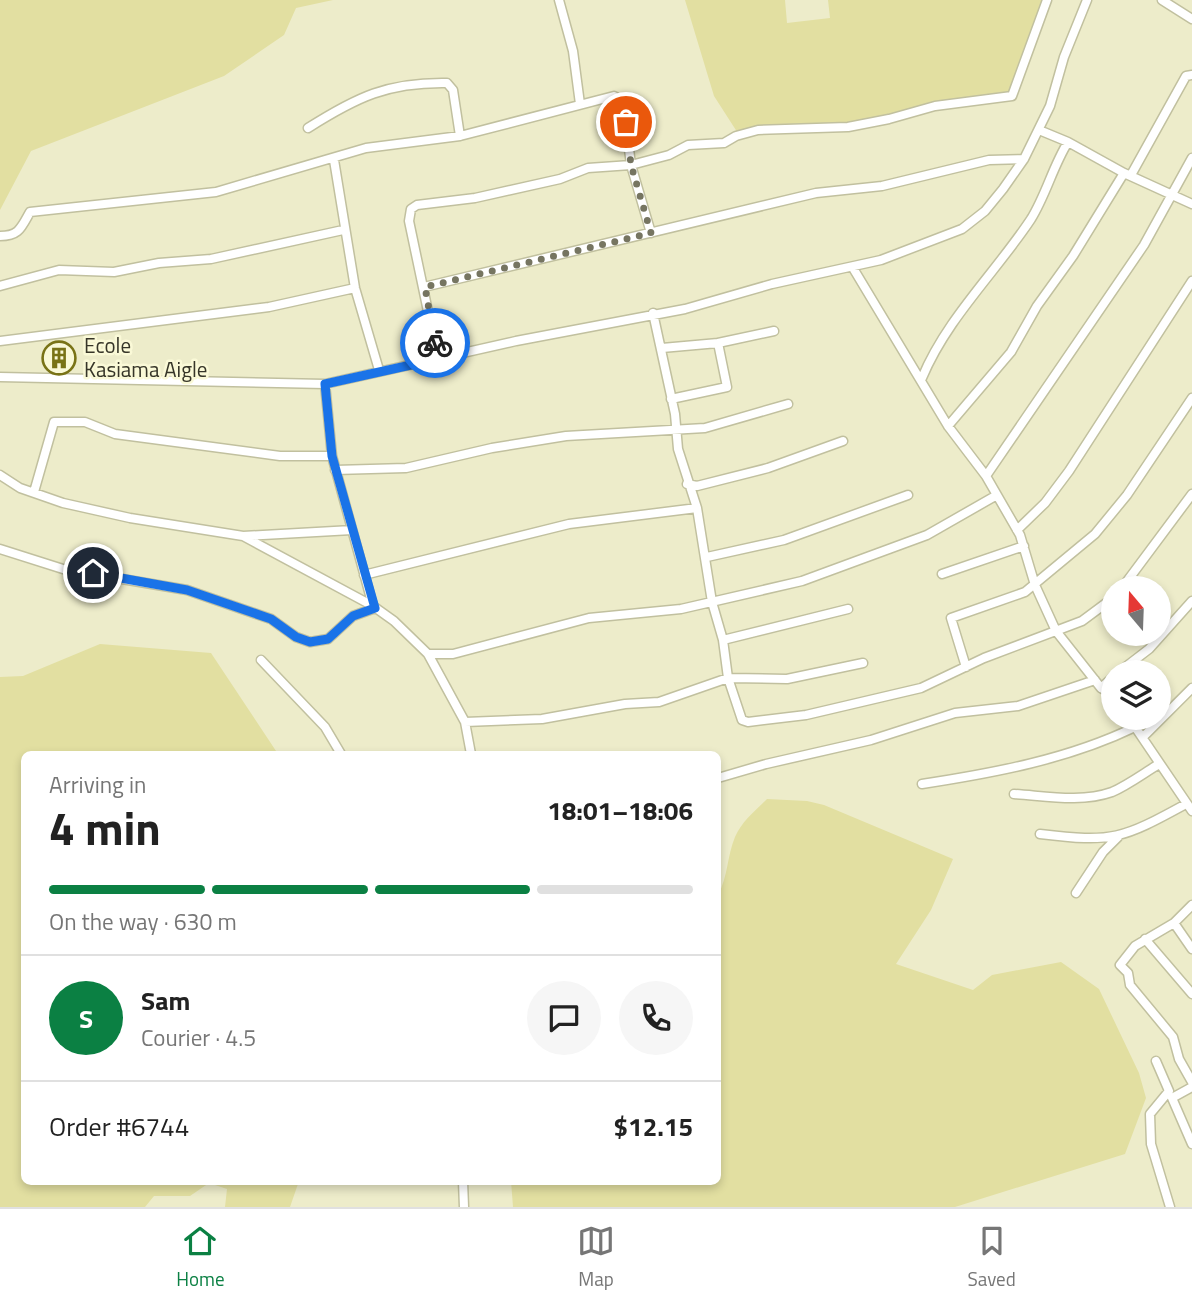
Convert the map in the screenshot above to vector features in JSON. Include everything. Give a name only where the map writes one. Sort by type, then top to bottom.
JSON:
[{"type":"street","points":[[559,0],[573,51],[580,104]]},
{"type":"street","points":[[438,359],[425,287],[409,222],[411,209],[417,205],[475,198],[560,179],[588,168],[631,165],[669,155],[688,145],[724,144],[736,136],[758,130],[848,127],[889,120],[935,106],[1012,96],[1047,0]]},
{"type":"street","points":[[0,377],[325,384],[379,370],[653,313],[684,309],[772,284],[853,268],[962,229],[985,211],[1024,159],[1039,130],[1087,0]]},
{"type":"street","points":[[1162,0],[1192,19]]},
{"type":"street","points":[[948,426],[1011,352],[1037,306],[1127,174],[1186,76],[1192,75]]},
{"type":"street","points":[[308,128],[373,92],[411,82],[447,83],[453,90],[460,136]]},
{"type":"street","points":[[0,236],[14,236],[30,212],[216,192],[334,160],[366,148],[460,136],[603,97],[620,97],[623,101],[631,165],[651,233]]},
{"type":"street","points":[[1039,130],[1192,204]]},
{"type":"street","points":[[922,378],[938,345],[1032,217],[1053,168],[1068,142]]},
{"type":"street","points":[[986,476],[1144,245],[1192,158]]},
{"type":"street","points":[[425,287],[816,193],[882,186],[989,160],[1024,159]]},
{"type":"street","points":[[334,160],[343,230],[355,288],[379,370]]},
{"type":"street","points":[[0,286],[59,270],[114,272],[159,263],[211,259],[343,230]]},
{"type":"street","points":[[853,268],[922,378],[948,426],[986,476],[1017,530],[1035,585],[1056,631],[1101,688]]},
{"type":"street","points":[[1017,530],[1045,503],[1069,471],[1192,281]]},
{"type":"street","points":[[0,341],[269,307],[355,288]]},
{"type":"street","points":[[653,313],[662,348],[674,430],[687,484],[697,508],[707,557],[712,602],[723,640],[729,678],[738,714],[748,722],[806,716],[903,693],[1082,621],[1101,607]]},
{"type":"street","points":[[662,348],[718,343],[774,331]]},
{"type":"street","points":[[671,399],[727,387],[718,343]]},
{"type":"street","points":[[325,384],[335,470],[374,607]]},
{"type":"street","points":[[966,667],[951,618],[1025,592],[1095,534],[1127,495],[1192,398]]},
{"type":"street","points":[[335,470],[406,468],[566,436],[705,428],[788,404]]},
{"type":"street","points":[[34,492],[54,422],[85,422],[115,433],[280,456],[332,456]]},
{"type":"street","points":[[687,484],[696,486],[768,468],[843,441]]},
{"type":"street","points":[[0,475],[10,483],[63,503],[130,518],[243,536],[352,530]]},
{"type":"street","points":[[1131,576],[1192,494]]},
{"type":"street","points":[[707,557],[784,540],[908,495]]},
{"type":"street","points":[[428,654],[453,654],[589,618],[681,609],[803,581],[927,534],[997,495]]},
{"type":"street","points":[[364,575],[569,524],[697,508]]},
{"type":"street","points":[[243,536],[374,607],[394,621],[428,654],[465,722],[470,751]]},
{"type":"street","points":[[942,575],[1024,546]]},
{"type":"street","points":[[0,549],[62,569],[187,590],[271,619],[296,637],[310,642],[328,639],[353,616],[374,607]]},
{"type":"street","points":[[1135,660],[1149,649],[1192,601]]},
{"type":"street","points":[[723,640],[848,610]]},
{"type":"street","points":[[261,660],[325,727],[339,751]]},
{"type":"street","points":[[465,722],[542,719],[625,704],[659,702],[729,678],[787,679],[863,663]]},
{"type":"street","points":[[721,777],[871,740],[955,713],[1018,706],[1095,680]]},
{"type":"street","points":[[1143,737],[1192,688]]},
{"type":"street","points":[[1181,700],[1192,706]]},
{"type":"street","points":[[922,784],[1028,764],[1128,730]]},
{"type":"street","points":[[1076,893],[1115,838],[1189,807],[1137,730]]},
{"type":"street","points":[[1014,794],[1068,798],[1098,795],[1112,792],[1159,764]]},
{"type":"street","points":[[1040,834],[1088,840],[1127,834]]},
{"type":"street","points":[[1170,1207],[1151,1144],[1150,1114],[1170,1095],[1191,1081],[1179,1059],[1173,1037],[1130,985],[1128,973],[1120,965],[1145,939],[1174,923],[1192,905]]},
{"type":"street","points":[[1174,923],[1192,949]]},
{"type":"street","points":[[1145,939],[1192,994]]},
{"type":"street","points":[[1156,1060],[1192,1144]]},
{"type":"street","points":[[463,1185],[464,1207]]},
{"type":"shaded area","points":[[0,0],[333,0],[296,8],[284,35],[224,76],[31,151],[0,210]]},
{"type":"shaded area","points":[[685,0],[785,0],[787,23],[830,18],[828,0],[1048,0],[1012,95],[837,130],[753,132],[741,138],[714,96]]},
{"type":"shaded area","points":[[100,644],[211,653],[276,751],[21,751],[21,1185],[206,1185],[190,1196],[154,1196],[145,1207],[0,1207],[0,677],[23,676]]},
{"type":"shaded area","points":[[767,799],[807,801],[824,805],[953,859],[931,910],[896,964],[973,990],[992,975],[1061,962],[1099,989],[1139,1073],[1146,1098],[1125,1154],[955,1207],[513,1207],[511,1185],[721,1185],[721,888],[732,844],[749,816]]},
{"type":"shaded area","points":[[215,1185],[298,1185],[290,1207],[225,1207],[227,1189]]},
{"type":"way so far","points":[[435,343],[425,287],[651,233],[631,165],[626,122]]},
{"type":"place","name":"Ecole Kasiama Aigle","points":[[59,358]]},
{"type":"route","points":[[93,573],[187,590],[271,619],[289,633],[310,642],[328,639],[353,616],[375,608],[332,456],[325,384],[438,359],[435,343]]}]
